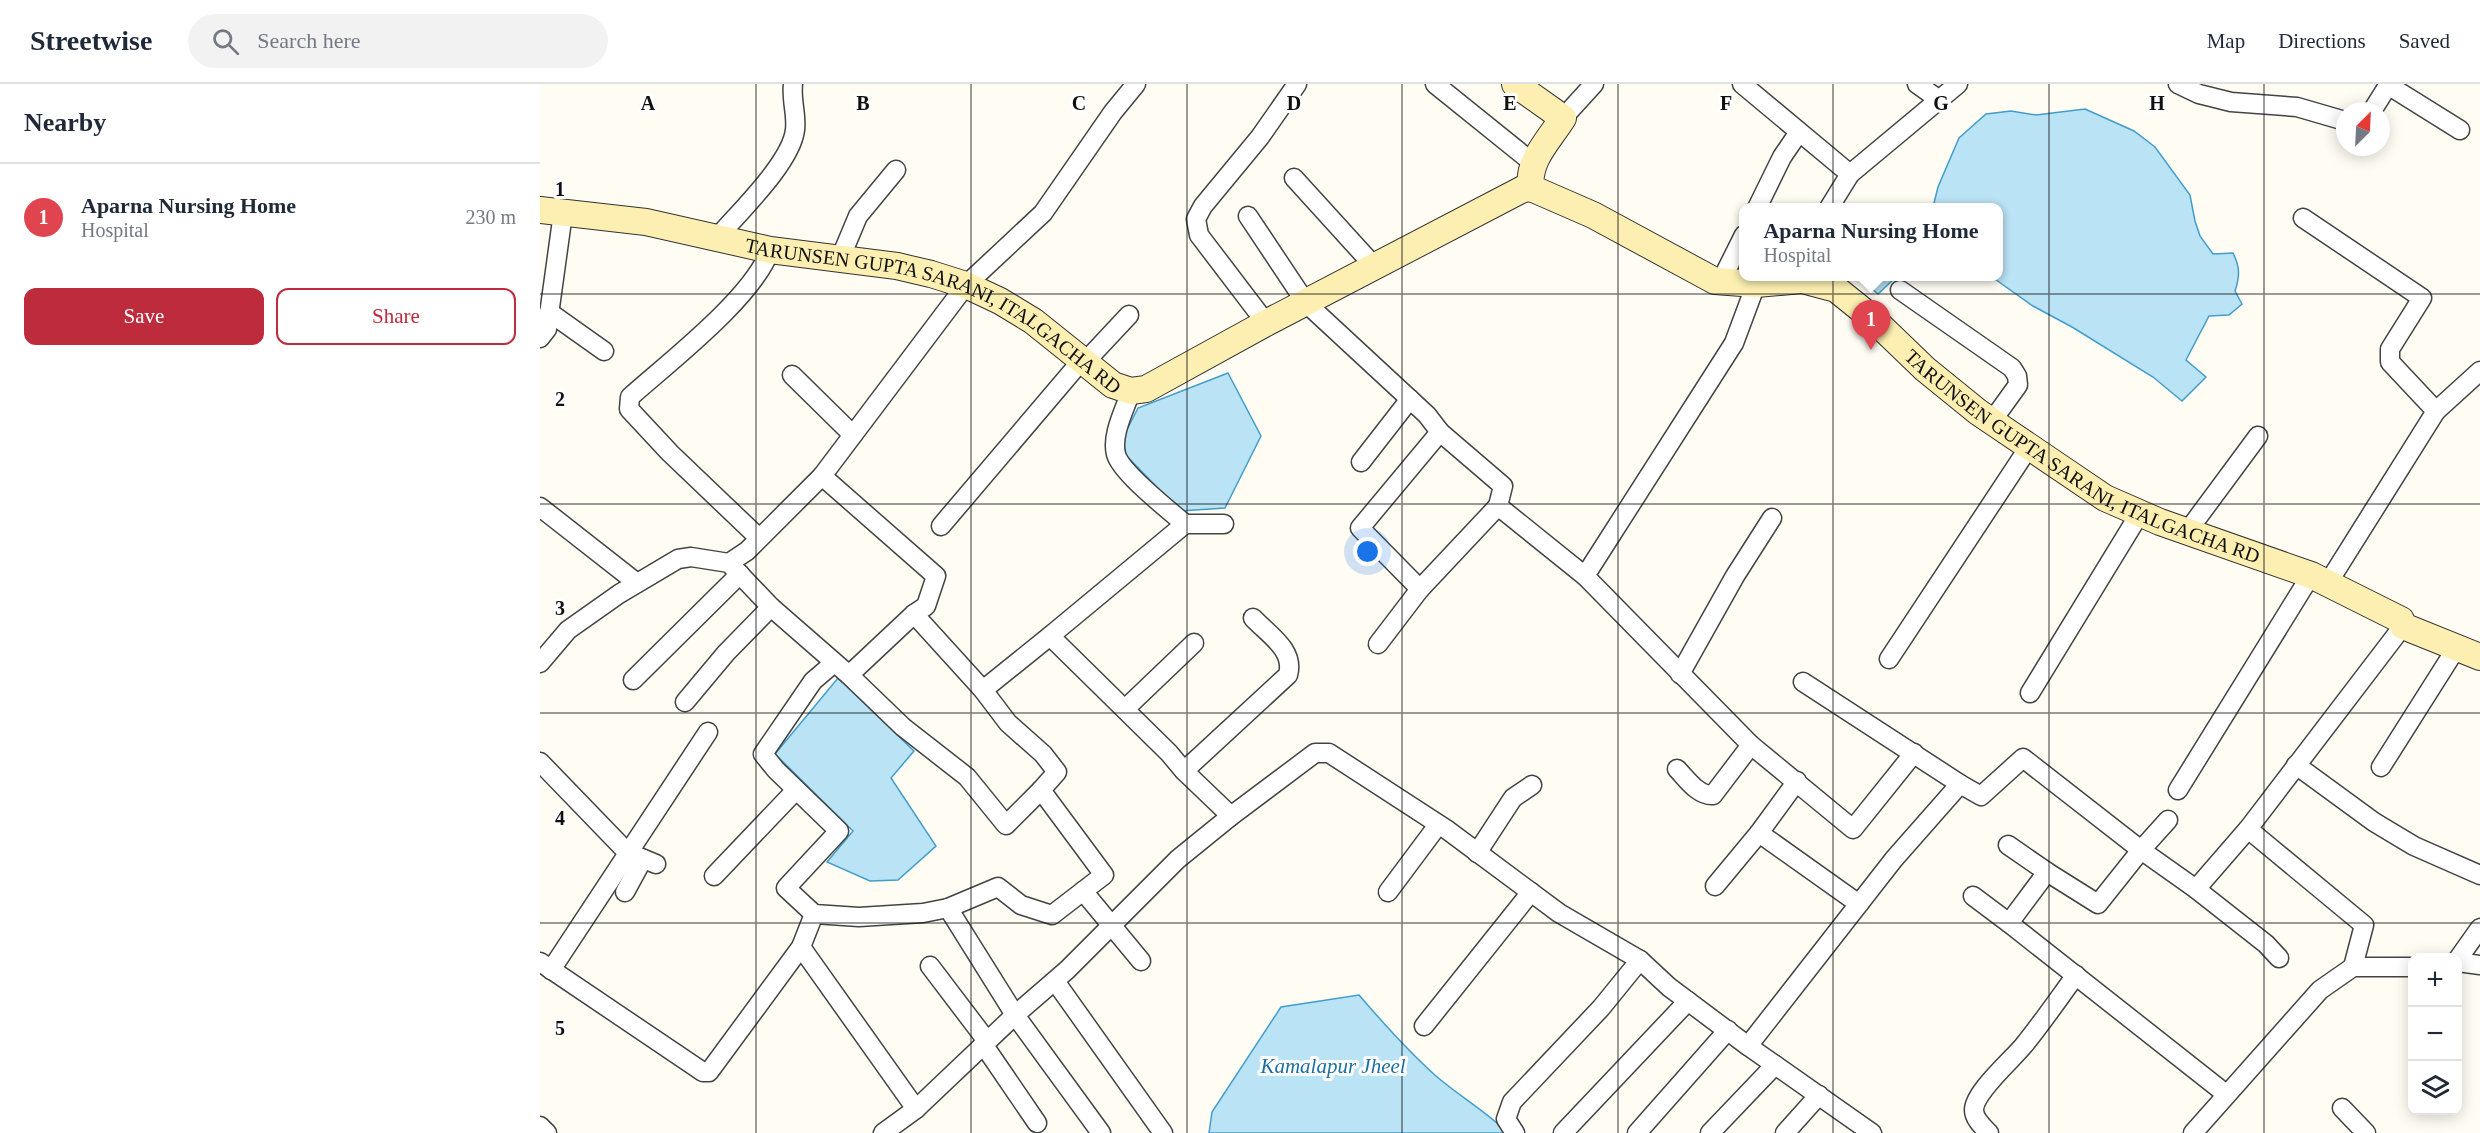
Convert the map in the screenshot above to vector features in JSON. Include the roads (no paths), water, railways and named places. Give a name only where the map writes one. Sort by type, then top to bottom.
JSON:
[{"type":"street","points":[[717,238],[779,166],[790,148],[796,120],[793,84]]},
{"type":"street","points":[[633,680],[759,538],[822,476],[966,285],[1044,213],[1113,112],[1136,84]]},
{"type":"street","points":[[1266,323],[1199,235],[1196,219],[1203,206],[1260,137],[1297,84]]},
{"type":"street","points":[[1435,84],[1533,163]]},
{"type":"street","points":[[1515,84],[1563,118]]},
{"type":"street","points":[[1531,188],[1529,175],[1533,163],[1563,118],[1594,84]]},
{"type":"street","points":[[1742,84],[1850,174]]},
{"type":"street","points":[[1917,84],[1938,99]]},
{"type":"street","points":[[1832,203],[1850,174],[1958,84]]},
{"type":"street","points":[[2178,84],[2199,94],[2231,102],[2297,107],[2336,118]]},
{"type":"street","points":[[2378,102],[2388,85],[2460,130]]},
{"type":"street","points":[[1759,203],[1782,157],[1799,132]]},
{"type":"street","points":[[840,259],[858,216],[896,170]]},
{"type":"street","points":[[1294,178],[1374,266]]},
{"type":"street","name":"TARUNSEN GUPTA SARANI, ITALGACHA RD","points":[[546,210],[646,222],[770,250],[897,266],[966,285],[1000,301],[1033,321],[1113,384],[1131,391],[1146,390],[1266,323],[1522,189],[1531,188],[1593,215],[1715,281],[1756,284],[1779,281]]},
{"type":"street","points":[[540,338],[547,329],[549,312],[546,210]]},
{"type":"street","points":[[1248,216],[1306,303],[1427,415],[1440,432],[1503,486],[1498,506],[1420,589],[1378,644]]},
{"type":"street","points":[[2303,218],[2422,298],[2390,349],[2390,362],[2436,411]]},
{"type":"street","points":[[1721,281],[1739,243]]},
{"type":"street","points":[[759,538],[670,453],[629,409],[628,402],[630,397],[713,323],[757,276],[766,263],[770,250]]},
{"type":"street","name":"TARUNSEN GUPTA SARANI, ITALGACHA RD","points":[[1811,281],[1836,289],[1872,318],[1926,369],[1992,422],[2105,498],[2187,532],[2320,579],[2401,620],[2403,626],[2469,652]]},
{"type":"street","points":[[1585,576],[1734,344],[1756,284]]},
{"type":"street","points":[[1900,290],[2012,368],[2017,376],[2018,385],[1992,422]]},
{"type":"street","points":[[549,312],[604,351]]},
{"type":"street","points":[[941,526],[1083,361],[1129,315]]},
{"type":"street","points":[[2178,790],[2436,411],[2480,371]]},
{"type":"street","points":[[792,375],[853,435]]},
{"type":"street","points":[[1131,391],[1119,428],[1116,454],[1137,482],[1185,524]]},
{"type":"street","points":[[1361,462],[1410,399]]},
{"type":"street","points":[[1420,589],[1360,528],[1440,432]]},
{"type":"street","points":[[2187,532],[2258,436]]},
{"type":"street","points":[[1889,659],[2029,447]]},
{"type":"street","points":[[822,476],[936,576],[926,606],[914,614],[849,675]]},
{"type":"street","points":[[1498,506],[1585,576],[1751,745],[1853,829],[1914,753]]},
{"type":"street","points":[[540,507],[637,583]]},
{"type":"street","points":[[2030,693],[2140,513]]},
{"type":"street","points":[[1680,674],[1735,576],[1772,518]]},
{"type":"street","points":[[983,690],[1185,524],[1224,524]]},
{"type":"street","points":[[540,663],[568,630],[637,583],[678,559],[691,557],[734,568],[771,607],[849,675],[903,727],[967,777],[1006,825],[1057,772],[1043,754],[1008,723],[983,690],[914,614]]},
{"type":"street","points":[[685,702],[726,653],[771,607]]},
{"type":"street","points":[[1184,771],[1288,675],[1291,664],[1288,654],[1253,618]]},
{"type":"street","points":[[2196,889],[2248,829],[2403,626]]},
{"type":"street","points":[[1050,636],[1231,816]]},
{"type":"street","points":[[1125,710],[1194,643]]},
{"type":"street","points":[[2381,767],[2469,652]]},
{"type":"street","points":[[834,663],[813,681],[763,754],[796,790],[839,831],[786,888],[814,914],[859,917],[923,913],[948,908],[998,887],[1021,905],[1052,915],[1104,875],[1041,790]]},
{"type":"street","points":[[1803,682],[1981,796],[2023,758],[2140,850],[2196,889],[2266,944],[2279,958]]},
{"type":"street","points":[[626,892],[708,732]]},
{"type":"street","points":[[1677,769],[1699,792],[1707,796],[1713,795],[1751,745]]},
{"type":"street","points":[[883,1133],[916,1109],[985,1042],[1055,981],[1178,859],[1315,753],[1322,752],[1329,753],[1438,825],[1559,913],[1640,960],[1669,987],[1819,1095],[1849,1127],[1872,1133]]},
{"type":"street","points":[[540,762],[642,858]]},
{"type":"street","points":[[2296,765],[2374,822],[2414,846],[2480,875]]},
{"type":"street","points":[[1715,886],[1797,782]]},
{"type":"street","points":[[1748,1046],[1894,859],[1960,784]]},
{"type":"street","points":[[1477,853],[1513,798],[1532,785]]},
{"type":"street","points":[[714,876],[796,790]]},
{"type":"street","points":[[2008,844],[2098,904],[2140,850],[2168,820]]},
{"type":"street","points":[[1388,892],[1438,825]]},
{"type":"street","points":[[2248,829],[2364,925],[2353,967]]},
{"type":"street","points":[[1759,833],[1860,904]]},
{"type":"street","points":[[642,858],[545,966],[706,1073],[710,1071],[801,947],[814,914]]},
{"type":"street","points":[[2009,923],[2047,872]]},
{"type":"street","points":[[1083,891],[1141,961]]},
{"type":"street","points":[[1424,1026],[1531,892]]},
{"type":"street","points":[[1973,896],[2226,1094]]},
{"type":"street","points":[[948,908],[1015,1015],[1101,1133]]},
{"type":"street","points":[[2462,954],[2480,928]]},
{"type":"street","points":[[801,947],[916,1109]]},
{"type":"street","points":[[1515,1133],[1506,1119],[1512,1102],[1601,1008],[1640,960]]},
{"type":"street","points":[[2462,962],[2480,965]]},
{"type":"street","points":[[930,966],[985,1042],[1036,1123]]},
{"type":"street","points":[[2193,1133],[2320,990],[2353,967],[2408,968]]},
{"type":"street","points":[[1989,1133],[1977,1120],[1974,1111],[1976,1102],[1985,1088],[2024,1045],[2076,975]]},
{"type":"street","points":[[1055,981],[1163,1133]]},
{"type":"street","points":[[1563,1133],[1688,1001]]},
{"type":"street","points":[[1637,1133],[1728,1030]]},
{"type":"street","points":[[1710,1133],[1775,1065]]},
{"type":"street","points":[[1785,1133],[1819,1095]]},
{"type":"street","points":[[2342,1108],[2366,1133]]},
{"type":"street","points":[[540,1126],[548,1133]]},
{"type":"water","points":[[2085,109],[2134,131],[2155,147],[2190,195],[2200,236],[2213,254],[2233,253],[2238,267],[2235,291],[2242,304],[2229,315],[2209,316],[2186,360],[2206,377],[2182,401],[2153,377],[2033,306],[1998,281],[2003,281],[2003,203],[1934,203],[1938,187],[1959,138],[1986,114],[2011,111],[2036,115]]},
{"type":"water","points":[[1863,281],[1892,281],[1878,294]]},
{"type":"water","points":[[1228,373],[1261,436],[1225,508],[1180,511],[1118,447],[1138,408]]},
{"type":"water","points":[[838,678],[914,751],[891,778],[936,846],[898,880],[870,881],[827,862],[853,831],[775,754]]},
{"type":"water","name":"Kamalapur Jheel","points":[[1359,995],[1396,1037],[1426,1066],[1508,1133],[1209,1133],[1212,1112],[1281,1007]]},
{"type":"place","name":"Aparna Nursing Home","points":[[1871,350]]}]
